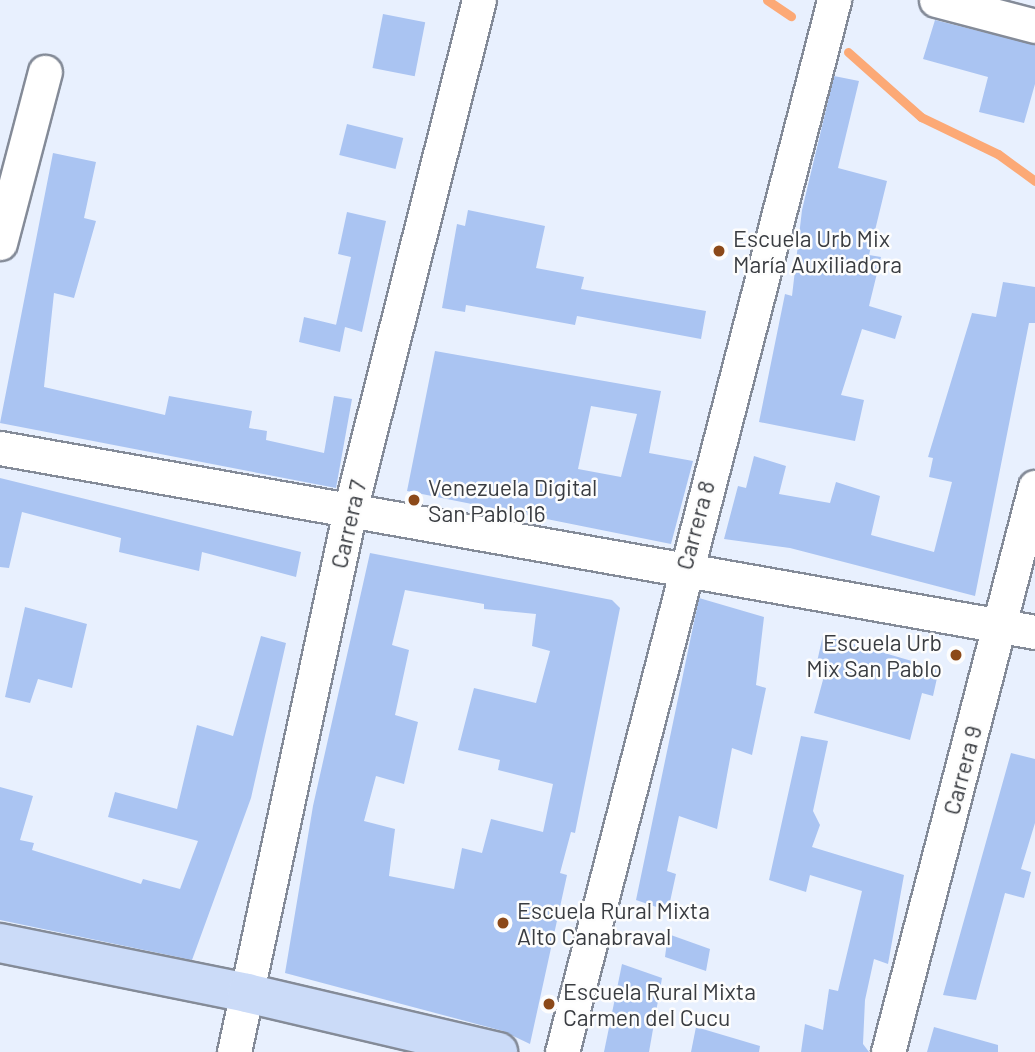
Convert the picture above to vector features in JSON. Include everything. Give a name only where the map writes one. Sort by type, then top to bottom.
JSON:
[{"type":"main road","points":[[0,943],[247,993],[498,1052]]},
{"type":"street","name":"Carrera 7","points":[[234,1052],[350,510],[479,0]]},
{"type":"street","name":"Carrera 8","points":[[562,1052],[683,570],[834,0]]},
{"type":"street","points":[[936,0],[1035,26]]},
{"type":"street","points":[[0,243],[45,72]]},
{"type":"street","points":[[0,448],[1035,632]]},
{"type":"street","name":"Carrera 9","points":[[888,1052],[1035,487]]},
{"type":"building","points":[[383,14],[425,22],[415,76],[373,68]]},
{"type":"building","points":[[935,20],[1035,45],[1035,84],[1024,123],[979,112],[988,77],[923,59]]},
{"type":"building","points":[[834,76],[859,81],[838,168],[887,181],[869,255],[881,257],[869,306],[902,316],[895,339],[862,329],[841,395],[864,400],[855,441],[759,422],[785,294],[792,296],[802,210]]},
{"type":"building","points":[[347,124],[403,138],[396,169],[339,155]]},
{"type":"building","points":[[53,153],[96,162],[84,218],[96,221],[74,298],[54,293],[44,387],[165,415],[169,396],[252,411],[249,428],[267,431],[266,440],[324,453],[334,396],[352,399],[336,488],[0,423]]},
{"type":"building","points":[[468,210],[545,226],[536,268],[584,277],[581,289],[706,311],[701,339],[577,316],[575,325],[466,305],[465,312],[442,308],[457,224],[465,226]]},
{"type":"building","points":[[347,212],[386,221],[362,332],[345,327],[340,352],[299,342],[304,317],[336,325],[351,257],[338,254]]},
{"type":"building","points":[[1003,282],[1035,287],[1035,323],[1029,323],[975,596],[790,548],[724,539],[738,486],[746,488],[754,456],[786,466],[779,494],[830,503],[836,482],[880,496],[871,535],[934,552],[952,482],[929,477],[933,458],[928,457],[972,313],[996,317]]},
{"type":"building","points":[[435,351],[661,391],[649,453],[693,461],[671,544],[407,491]],"holes":[[[591,406],[637,414],[621,477],[578,469]]]},
{"type":"building","points":[[0,478],[301,552],[296,577],[202,552],[199,571],[119,552],[121,538],[22,512],[9,568],[0,567]]},
{"type":"building","points":[[370,553],[612,600],[620,608],[575,833],[571,832],[560,873],[567,875],[530,1044],[503,1031],[285,973],[313,806]],"holes":[[[405,590],[484,604],[484,609],[536,614],[532,646],[550,651],[536,703],[474,688],[458,750],[500,760],[498,770],[553,784],[543,832],[491,819],[482,853],[462,848],[454,889],[389,876],[395,829],[364,821],[376,776],[404,784],[418,722],[395,715],[409,650],[392,645]]]},
{"type":"building","points":[[699,598],[764,617],[756,685],[766,688],[752,755],[732,748],[717,829],[679,816],[667,871],[676,874],[668,911],[636,900]]},
{"type":"building","points":[[25,607],[87,624],[72,688],[38,679],[30,703],[5,697]]},
{"type":"building","points":[[823,635],[939,669],[933,696],[922,693],[910,740],[814,713],[827,665],[817,662]]},
{"type":"building","points":[[261,636],[286,643],[251,798],[192,960],[0,920],[0,787],[33,796],[20,840],[34,843],[32,850],[141,884],[143,879],[180,889],[198,841],[108,817],[115,792],[177,809],[197,725],[233,736]]},
{"type":"building","points":[[801,736],[828,741],[813,811],[820,825],[812,847],[904,875],[888,964],[874,959],[865,1000],[863,1044],[869,1052],[801,1052],[805,1024],[823,1030],[829,989],[838,991],[862,891],[810,875],[806,892],[769,880]]},
{"type":"building","points":[[1011,753],[1035,759],[1035,823],[1021,869],[1031,872],[1024,898],[1005,893],[976,1000],[943,995]]},
{"type":"building","points":[[668,934],[710,949],[706,971],[665,957]]},
{"type":"building","points":[[622,964],[662,978],[649,1052],[604,1052]]},
{"type":"building","points":[[696,1027],[760,1046],[759,1052],[691,1052]]},
{"type":"building","points":[[934,1027],[998,1045],[998,1052],[927,1052]]},
{"type":"waterway","points":[[767,0],[791,16]]},
{"type":"waterway","points":[[848,52],[921,117],[998,154],[1035,181]]},
{"type":"place","name":"Escuela Urb Mix María Auxiliadora","points":[[719,251]]},
{"type":"place","name":"Venezuela Digital San Pablo16","points":[[414,500]]},
{"type":"place","name":"Escuela Urb Mix San Pablo","points":[[956,655]]},
{"type":"place","name":"Escuela Rural Mixta Alto Canabraval","points":[[503,923]]},
{"type":"place","name":"Escuela Rural Mixta Carmen del Cucu","points":[[549,1004]]}]
